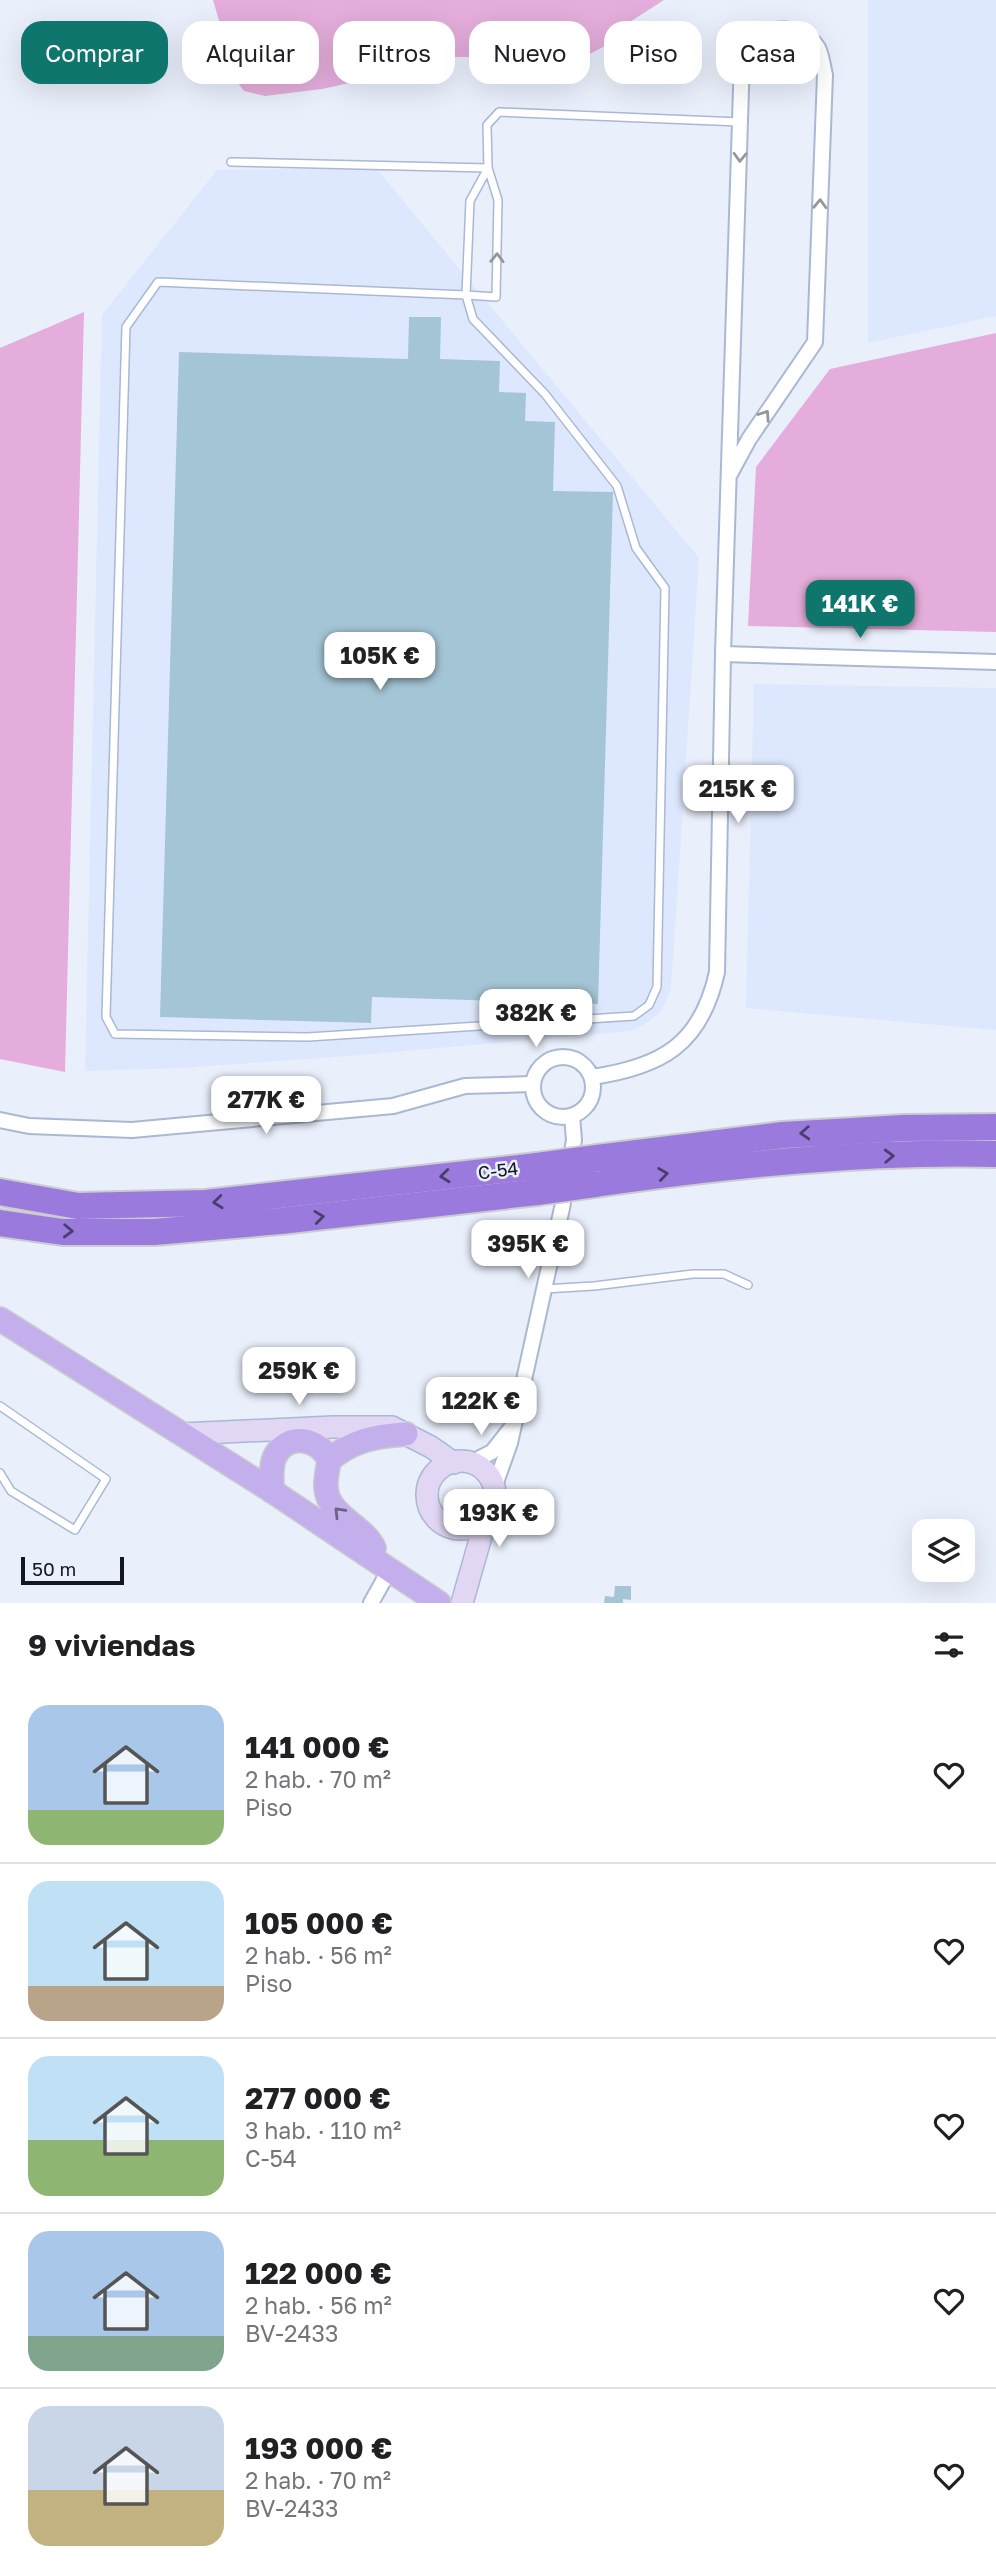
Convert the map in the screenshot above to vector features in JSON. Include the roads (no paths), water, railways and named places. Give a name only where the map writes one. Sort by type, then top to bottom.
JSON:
[{"type":"highway","name":"C-54","points":[[0,1223],[63,1232],[154,1232],[294,1220],[596,1171],[783,1135],[904,1128],[996,1127]]},
{"type":"highway","name":"C-54","points":[[596,1171],[713,1167],[809,1158],[996,1154]]},
{"type":"highway","name":"C-54","points":[[0,1192],[78,1206],[206,1203],[537,1179]]},
{"type":"main road","points":[[0,1319],[272,1490],[437,1602]]},
{"type":"main road","points":[[181,1434],[392,1427],[454,1462]]},
{"type":"main road","points":[[329,1460],[343,1449],[373,1436],[413,1438]]},
{"type":"main road","points":[[413,1438],[431,1481]]},
{"type":"main road","points":[[272,1490],[272,1466],[276,1454],[285,1445],[295,1441],[309,1441],[320,1446],[329,1460],[325,1487],[329,1501],[370,1539],[386,1566]]},
{"type":"main road","points":[[454,1462],[476,1465],[491,1478],[494,1488],[493,1507],[481,1523],[473,1527],[454,1528],[445,1525],[431,1510],[428,1491],[431,1481],[444,1466],[454,1462]]},
{"type":"main road","points":[[462,1603],[482,1532],[481,1523]]},
{"type":"main road","points":[[454,1528],[471,1572]]},
{"type":"street","points":[[592,1077],[623,1073],[652,1063],[672,1051],[700,1017],[712,995],[717,972],[723,654],[742,58],[749,45],[764,34],[779,29],[796,31],[817,47],[825,75],[815,342],[748,439],[730,474]]},
{"type":"street","points":[[723,654],[996,662]]},
{"type":"street","points":[[560,1058],[579,1062],[592,1077],[592,1096],[588,1105],[572,1116],[553,1115],[545,1110],[534,1094],[533,1084],[542,1066],[560,1058]]},
{"type":"street","points":[[0,1121],[29,1126],[132,1130],[393,1106],[465,1086],[533,1084]]},
{"type":"street","points":[[494,1488],[510,1443],[544,1289],[575,1140],[572,1116]]},
{"type":"street","points":[[476,1465],[480,1458],[492,1452],[512,1427]]},
{"type":"street","points":[[370,1602],[386,1566]]},
{"type":"lane","points":[[488,168],[470,201],[466,295],[473,319],[545,394],[617,486],[636,548],[665,588],[657,987],[649,1005],[634,1016],[308,1037],[115,1034],[106,1017],[126,327],[158,282],[466,295],[496,297],[498,200],[488,168],[487,125],[499,112],[741,122]]},
{"type":"lane","points":[[231,162],[488,168]]},
{"type":"lane","points":[[544,1289],[692,1274],[724,1274],[748,1285]]},
{"type":"lane","points":[[0,1417],[1,1407],[106,1479],[75,1530],[11,1492],[0,1473]]}]
